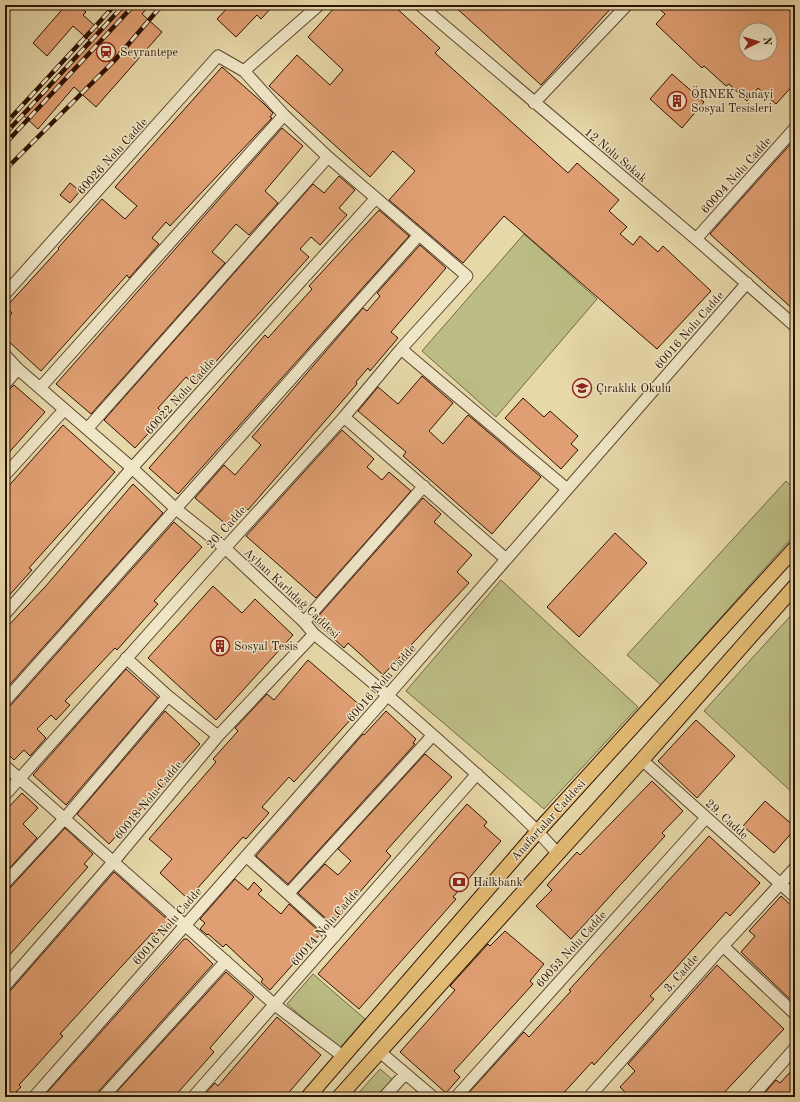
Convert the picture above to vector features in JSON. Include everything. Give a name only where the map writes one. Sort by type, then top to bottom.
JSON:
[{"type":"main road","name":"Anafartalar Caddesi","points":[[308,1097],[538,831],[795,548]]},
{"type":"main road","points":[[339,1097],[642,760],[795,586]]},
{"type":"street","points":[[5,701],[418,235],[328,157],[284,115],[244,71],[319,5]]},
{"type":"street","name":"12 Nolu Sokak","points":[[420,5],[696,239],[795,326]]},
{"type":"street","points":[[534,103],[628,5]]},
{"type":"street","name":"60026 Nolu Cadde","points":[[5,294],[218,56],[244,71]]},
{"type":"street","points":[[40,388],[284,115]]},
{"type":"street","name":"60004 Nolu Cadde","points":[[696,239],[795,128]]},
{"type":"street","points":[[87,429],[328,157]]},
{"type":"street","name":"60022 Nolu Cadde","points":[[5,614],[132,468],[376,198]]},
{"type":"street","name":"20. Cadde","points":[[5,795],[126,658],[344,417],[401,349],[467,276],[418,235]]},
{"type":"street","name":"60016 Nolu Cadde","points":[[34,1097],[388,695],[746,283]]},
{"type":"street","points":[[401,349],[567,489]]},
{"type":"street","name":"Ayhan Karlıdağ Caddesi","points":[[5,355],[18,369],[132,468],[176,509],[225,548],[304,622],[314,634],[388,695],[477,774],[538,831],[558,854]]},
{"type":"street","points":[[5,384],[18,369]]},
{"type":"street","points":[[5,475],[64,410]]},
{"type":"street","points":[[344,417],[506,559]]},
{"type":"street","points":[[304,622],[424,486]]},
{"type":"street","name":"60018 Nolu Cadde","points":[[5,986],[114,862],[218,736],[314,634]]},
{"type":"street","points":[[126,658],[168,696],[218,736]]},
{"type":"street","points":[[5,883],[64,818],[168,696]]},
{"type":"street","points":[[289,894],[433,735]]},
{"type":"street","name":"29. Cadde","points":[[642,760],[795,897]]},
{"type":"street","points":[[5,766],[186,924],[275,1005],[344,1057]]},
{"type":"street","name":"60014 Nolu Cadde","points":[[193,1097],[477,774]]},
{"type":"street","name":"60053 Nolu Cadde","points":[[456,1097],[706,818]]},
{"type":"street","points":[[246,856],[335,936]]},
{"type":"street","name":"3. Cadde","points":[[589,1097],[722,946],[781,885],[795,868]]},
{"type":"street","points":[[722,946],[795,1014]]},
{"type":"street","points":[[103,1097],[226,961]]},
{"type":"street","points":[[752,1097],[795,1048]]},
{"type":"street","points":[[380,1052],[433,1097]]},
{"type":"street","points":[[384,1097],[405,1074]]},
{"type":"green space","points":[[524,234],[597,299],[496,417],[422,351]]},
{"type":"green space","points":[[786,481],[795,490],[795,534],[661,685],[627,655]]},
{"type":"green space","points":[[501,580],[638,707],[544,809],[406,691]]},
{"type":"green space","points":[[795,611],[795,795],[704,711]]},
{"type":"green space","points":[[313,974],[365,1019],[339,1049],[287,1004]]},
{"type":"green space","points":[[380,1069],[393,1080],[378,1097],[355,1097]]},
{"type":"building","name":"Seyrantepe","points":[[66,5],[77,5],[86,12],[83,15],[101,31],[123,5],[150,5],[142,14],[162,32],[96,107],[74,87],[38,129],[24,116],[90,41],[73,26],[47,56],[33,43]]},
{"type":"building","points":[[230,5],[274,5],[261,19],[257,15],[236,37],[217,19]]},
{"type":"building","points":[[337,5],[393,5],[440,48],[435,53],[568,173],[577,163],[619,200],[609,211],[627,227],[620,234],[633,245],[640,236],[658,252],[663,246],[711,291],[657,349],[504,216],[463,263],[389,200],[415,171],[393,151],[370,177],[269,86],[297,55],[330,85],[343,70],[308,37]]},
{"type":"building","points":[[453,5],[614,5],[541,85]]},
{"type":"building","points":[[655,5],[795,5],[795,83],[776,104],[758,88],[747,101],[729,84],[726,86],[704,66],[702,68],[656,24],[665,14]]},
{"type":"building","points":[[222,67],[273,113],[270,117],[272,118],[170,226],[166,222],[152,238],[159,244],[129,278],[127,275],[41,371],[5,338],[5,321],[12,313],[6,307],[102,199],[125,219],[137,206],[115,187]]},
{"type":"building","name":"ÖRNEK Sanayi Sosyal Tesisleri","points":[[672,74],[704,102],[682,128],[650,99]]},
{"type":"building","points":[[282,128],[303,146],[265,191],[278,203],[249,235],[236,224],[212,252],[225,263],[91,414],[56,384]]},
{"type":"building","points":[[795,139],[795,311],[710,234]]},
{"type":"building","points":[[339,176],[355,190],[339,208],[347,215],[320,245],[311,237],[300,249],[309,257],[195,385],[186,377],[158,408],[165,415],[135,448],[104,420],[313,184],[324,193]]},
{"type":"building","points":[[70,183],[80,191],[70,203],[60,195]]},
{"type":"building","points":[[379,210],[409,236],[178,494],[149,468],[265,335],[268,338],[312,289],[309,286]]},
{"type":"building","points":[[420,245],[446,268],[391,332],[398,338],[370,371],[368,368],[356,382],[357,384],[248,510],[244,507],[228,526],[195,498],[224,465],[235,475],[261,445],[252,437],[363,308],[367,311],[380,296],[377,293]]},
{"type":"building","points":[[422,376],[453,403],[429,431],[443,444],[468,415],[541,477],[492,534],[403,456],[406,452],[358,411],[378,387],[398,404]]},
{"type":"building","points":[[14,385],[45,412],[5,457],[5,393]]},
{"type":"building","points":[[523,398],[544,417],[550,411],[578,436],[571,444],[578,450],[561,469],[505,418]]},
{"type":"building","points":[[63,425],[115,472],[29,568],[32,570],[5,600],[5,490]]},
{"type":"building","points":[[342,430],[374,459],[367,467],[382,480],[389,472],[411,491],[316,598],[246,536]]},
{"type":"building","points":[[133,484],[163,513],[5,690],[5,629],[45,587]]},
{"type":"building","points":[[423,498],[441,514],[434,522],[472,555],[457,572],[469,583],[383,675],[348,643],[344,648],[314,621]]},
{"type":"building","points":[[174,522],[202,547],[154,601],[158,604],[117,650],[115,648],[65,701],[70,705],[56,720],[51,715],[37,729],[46,738],[30,756],[24,750],[14,760],[5,751],[5,708],[10,706]]},
{"type":"building","points":[[615,533],[647,563],[579,637],[547,607]]},
{"type":"building","name":"Sosyal Tesis","points":[[213,586],[242,613],[255,599],[293,635],[216,720],[148,658]]},
{"type":"building","points":[[308,660],[362,707],[294,782],[289,777],[262,807],[269,813],[246,839],[243,837],[188,899],[160,873],[172,859],[149,839],[216,762],[213,759],[238,731],[235,728],[267,694],[274,700]]},
{"type":"building","points":[[126,669],[158,698],[66,805],[33,775]]},
{"type":"building","points":[[165,711],[200,744],[109,844],[77,814]]},
{"type":"building","points":[[386,711],[416,739],[413,743],[415,744],[288,884],[256,856],[363,734],[364,735]]},
{"type":"building","points":[[696,720],[735,756],[697,798],[658,761]]},
{"type":"building","points":[[425,754],[452,777],[386,851],[391,856],[332,924],[298,893],[325,864],[338,875],[351,861],[338,849]]},
{"type":"building","points":[[652,781],[683,811],[662,833],[665,836],[571,939],[536,906],[552,890],[547,885],[577,852],[580,855]]},
{"type":"building","points":[[22,793],[38,808],[23,824],[37,838],[5,873],[5,811]]},
{"type":"building","points":[[765,801],[795,827],[795,829],[774,853],[743,826]]},
{"type":"building","points":[[467,804],[487,822],[484,826],[501,841],[453,897],[456,899],[359,1009],[318,974]]},
{"type":"building","points":[[65,828],[93,854],[84,864],[88,867],[5,960],[5,890],[10,888]]},
{"type":"building","points":[[709,836],[760,883],[730,916],[726,912],[650,996],[654,999],[594,1065],[592,1062],[560,1097],[465,1097],[524,1032],[529,1037],[571,991],[569,990]]},
{"type":"building","points":[[114,872],[169,921],[155,936],[152,933],[60,1034],[63,1036],[19,1085],[21,1087],[11,1097],[5,1097],[5,993],[10,991]]},
{"type":"building","points":[[235,879],[248,890],[254,882],[262,890],[258,894],[281,914],[289,904],[321,933],[270,990],[261,982],[263,979],[226,944],[223,947],[200,929],[205,923],[200,919]]},
{"type":"building","points":[[781,896],[795,909],[795,1004],[741,952],[755,936],[749,931]]},
{"type":"building","points":[[505,931],[544,964],[530,981],[533,984],[454,1071],[460,1077],[446,1093],[400,1052],[455,990],[450,986],[488,944],[490,946]]},
{"type":"building","points":[[184,939],[187,939],[213,964],[98,1092],[96,1097],[43,1097]]},
{"type":"building","points":[[717,965],[784,1029],[720,1097],[620,1097],[625,1092],[620,1087],[635,1071],[628,1064]]},
{"type":"building","points":[[226,972],[254,997],[210,1048],[214,1052],[174,1097],[112,1097]]},
{"type":"building","points":[[277,1017],[321,1055],[285,1097],[202,1097],[215,1083],[218,1086]]},
{"type":"building","points":[[795,1067],[795,1097],[761,1097],[776,1080],[780,1083]]},
{"type":"railway","points":[[5,124],[115,5]]},
{"type":"railway","points":[[5,134],[124,5]]},
{"type":"railway","points":[[5,144],[134,5]]},
{"type":"railway","points":[[5,170],[114,61],[162,5]]},
{"type":"place","name":"Seyrantepe","points":[[106,52]]},
{"type":"place","name":"ÖRNEK Sanayi Sosyal Tesisleri","points":[[677,101]]},
{"type":"place","name":"Çıraklık Okulu","points":[[582,388]]},
{"type":"place","name":"Sosyal Tesis","points":[[220,646]]},
{"type":"place","name":"Halkbank","points":[[459,882]]}]
